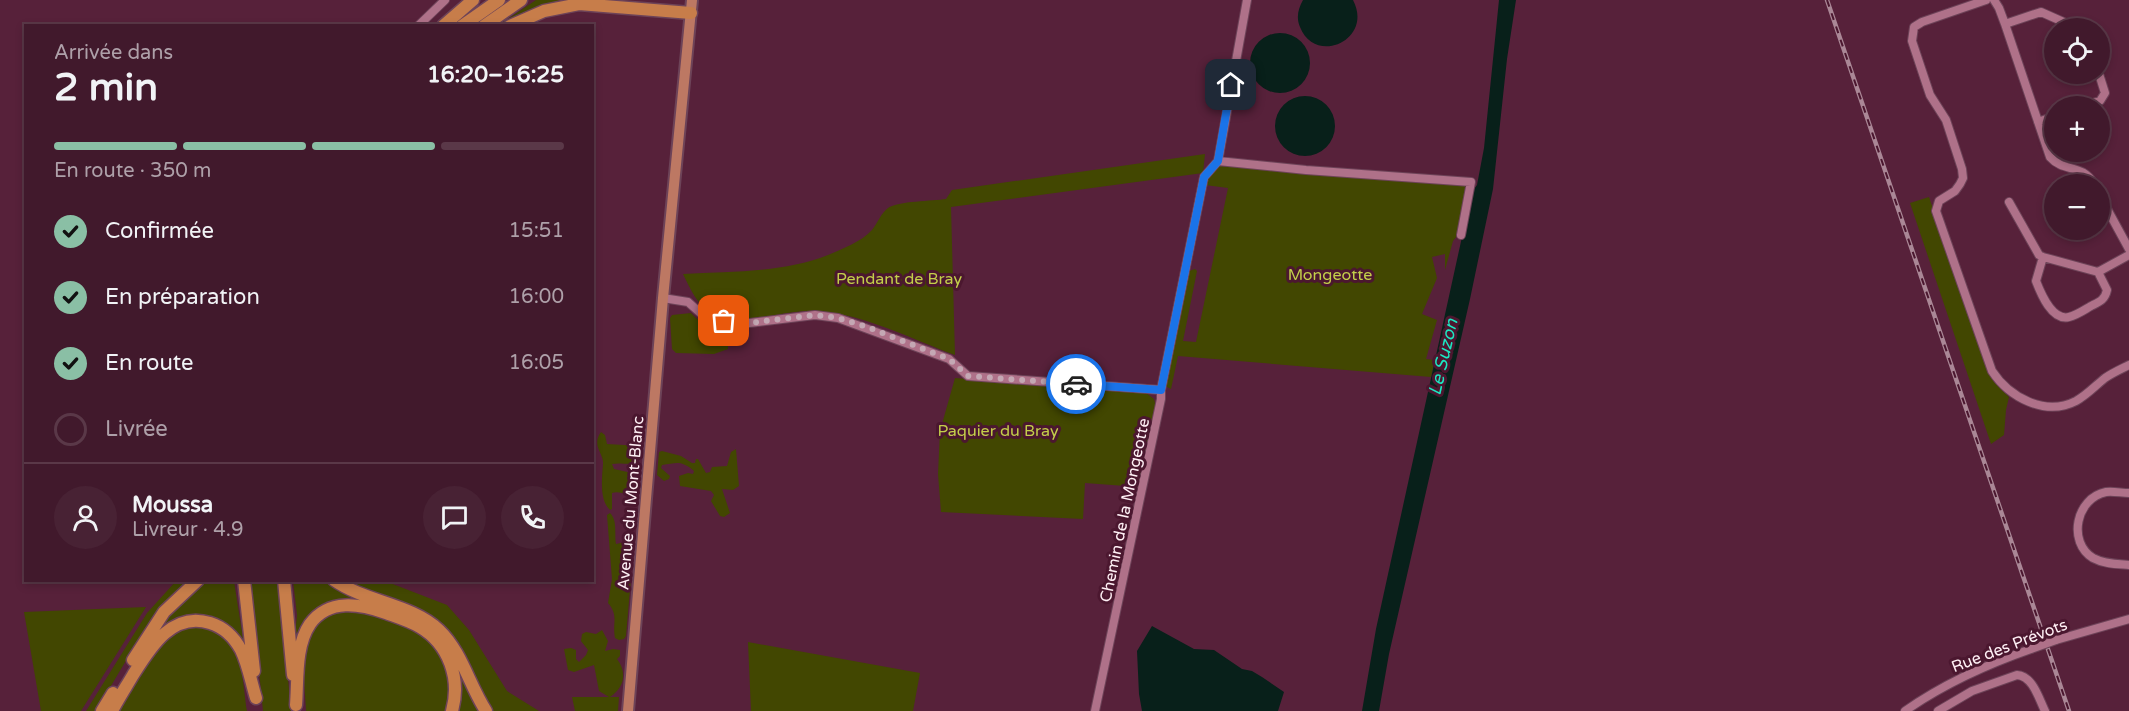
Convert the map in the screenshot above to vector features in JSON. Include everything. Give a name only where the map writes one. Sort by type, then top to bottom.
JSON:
[{"type":"highway","points":[[445,24],[473,0]]},
{"type":"highway","points":[[465,24],[499,0]]},
{"type":"highway","points":[[487,24],[522,0]]},
{"type":"highway","points":[[515,24],[544,11],[579,4],[691,13]]},
{"type":"highway","points":[[102,711],[158,620],[196,582]]},
{"type":"highway","points":[[244,582],[258,711]]},
{"type":"highway","points":[[284,582],[296,708]]},
{"type":"highway","points":[[338,582],[357,593],[419,617],[439,630],[456,653],[486,711]]},
{"type":"highway","points":[[296,708],[301,648],[309,625],[320,614],[331,608],[355,605],[376,610],[415,625],[438,642],[448,656],[453,672],[455,690],[452,711]]},
{"type":"highway","points":[[112,711],[157,640],[172,628],[191,621],[208,622],[220,627],[231,636],[243,654],[256,698]]},
{"type":"main road","name":"Avenue du Mont-Blanc","points":[[627,711],[692,0]]},
{"type":"street","points":[[420,24],[445,0]]},
{"type":"street","name":"Chemin de la Mongeotte","points":[[1095,711],[1161,399],[1204,177],[1218,161],[1247,0]]},
{"type":"street","points":[[1986,0],[1922,22],[1914,27],[1912,41],[1930,95],[1946,120],[1962,169],[1963,178],[1960,184],[1955,191],[1939,201],[1936,212],[1992,371],[2002,385],[2014,395],[2035,404],[2052,407],[2073,403],[2105,378],[2129,365]]},
{"type":"street","points":[[1994,0],[2005,24],[2050,157],[2062,166],[2084,171],[2086,174]]},
{"type":"street","points":[[2005,24],[2041,12],[2054,18]]},
{"type":"street","points":[[2038,122],[2044,120]]},
{"type":"street","points":[[1218,161],[1471,182],[1461,235]]},
{"type":"street","points":[[2009,202],[2038,255],[2098,272],[2129,255]]},
{"type":"street","points":[[2110,214],[2129,249]]},
{"type":"street","points":[[2043,257],[2036,281],[2053,313],[2066,318],[2104,299],[2107,290],[2098,272]]},
{"type":"street","points":[[663,298],[688,302],[706,318],[741,324],[815,315],[838,318],[949,359],[968,376],[1161,390]]},
{"type":"street","points":[[2129,493],[2106,492],[2095,497],[2085,506],[2079,516],[2077,528],[2083,548],[2094,558],[2103,562],[2129,565]]},
{"type":"street","name":"Rue des Prévots","points":[[1905,711],[1955,679],[1996,661],[2056,640],[2129,619]]},
{"type":"street","points":[[1938,711],[1972,691],[2017,675],[2023,675],[2029,680],[2045,711]]},
{"type":"green space","points":[[536,0],[560,0],[505,24],[500,24]]},
{"type":"green space","name":"Pendant de Bray","points":[[1205,154],[1203,173],[951,207],[955,355],[888,328],[837,313],[806,311],[752,318],[726,318],[713,314],[703,307],[683,274],[757,270],[811,261],[851,245],[862,238],[872,230],[888,208],[907,203],[946,199],[952,190]]},
{"type":"green space","name":"Mongeotte","points":[[1219,166],[1460,183],[1468,188],[1457,236],[1453,241],[1445,270],[1445,254],[1432,257],[1437,278],[1422,314],[1437,320],[1426,359],[1435,360],[1431,377],[1178,356],[1171,389],[1165,386],[1187,276],[1189,271],[1195,269],[1197,271],[1183,341],[1196,342],[1228,188],[1205,185],[1209,175]]},
{"type":"green space","points":[[1929,197],[1987,369],[1994,382],[2009,397],[2004,435],[1991,444],[1910,203]]},
{"type":"green space","points":[[691,313],[708,325],[729,328],[732,336],[728,340],[728,349],[714,354],[676,353],[672,349],[670,318],[672,315]]},
{"type":"green space","name":"Paquier du Bray","points":[[955,378],[1145,392],[1154,399],[1156,407],[1139,487],[1085,483],[1083,519],[941,512],[938,474],[940,431]]},
{"type":"green space","points":[[601,432],[605,435],[607,444],[641,446],[642,450],[640,457],[634,463],[612,464],[614,469],[632,473],[639,487],[638,497],[619,492],[612,493],[612,509],[610,510],[606,506],[603,495],[603,460],[597,441]]},
{"type":"green space","points":[[736,449],[739,486],[733,490],[722,489],[730,513],[724,517],[720,516],[711,501],[714,495],[711,491],[680,486],[679,476],[693,474],[694,471],[686,465],[679,463],[662,465],[661,468],[670,476],[664,481],[657,475],[659,452],[662,451],[681,456],[692,463],[698,459],[706,473],[710,472],[712,467],[727,466],[731,452]]},
{"type":"green space","points":[[610,513],[615,524],[616,544],[625,542],[629,544],[632,553],[629,563],[625,563],[624,578],[631,578],[626,636],[619,640],[615,638],[614,616],[608,603],[612,579],[607,515]]},
{"type":"green space","points":[[175,582],[189,582],[152,617],[96,711],[86,711],[147,613]]},
{"type":"green space","points":[[202,582],[234,582],[244,645],[235,633],[181,618],[166,625],[155,634],[159,624]]},
{"type":"green space","points":[[250,582],[279,582],[291,711],[263,711]]},
{"type":"green space","points":[[293,582],[329,582],[359,598],[359,601],[304,622],[295,635],[297,615]]},
{"type":"green space","points":[[346,582],[388,582],[447,605],[469,630],[507,691],[539,711],[490,711],[464,658],[380,594],[378,596]]},
{"type":"green space","points":[[146,607],[81,711],[41,711],[24,612]]},
{"type":"green space","points":[[341,610],[362,613],[404,626],[422,636],[437,650],[447,666],[450,687],[446,711],[306,711],[304,661],[309,636],[324,617]]},
{"type":"green space","points":[[188,627],[206,629],[220,634],[229,642],[240,666],[247,711],[117,711],[138,674],[155,651],[175,633]]},
{"type":"green space","points":[[602,630],[608,641],[605,651],[620,650],[620,656],[617,659],[622,669],[623,679],[619,689],[610,697],[619,697],[618,711],[575,711],[572,697],[609,697],[599,691],[594,665],[574,672],[568,670],[564,649],[576,650],[576,659],[579,662],[588,650],[581,641],[582,634],[586,632],[596,634]]},
{"type":"green space","points":[[748,642],[920,673],[913,711],[751,711]]},
{"type":"green space","points":[[459,667],[480,711],[456,711]]},
{"type":"water","points":[[1303,0],[1353,0],[1357,14],[1356,27],[1340,43],[1329,46],[1318,45],[1307,39],[1299,24],[1298,14]]},
{"type":"water","name":"Le Suzon","points":[[1499,0],[1516,0],[1507,59],[1493,189],[1389,654],[1379,711],[1362,711],[1376,629],[1469,205],[1472,192],[1477,185],[1484,148]]},
{"type":"water","points":[[1274,33],[1286,33],[1297,38],[1305,46],[1310,63],[1308,75],[1297,88],[1286,93],[1274,93],[1263,88],[1255,80],[1250,69],[1250,57],[1255,46],[1263,38]]},
{"type":"water","points":[[1299,96],[1311,96],[1322,101],[1330,109],[1335,126],[1333,138],[1322,151],[1311,156],[1299,156],[1288,151],[1280,143],[1275,132],[1275,120],[1280,109],[1288,101]]},
{"type":"water","points":[[1152,626],[1194,649],[1214,650],[1242,669],[1252,671],[1262,677],[1284,692],[1278,711],[1142,711],[1137,651]]},
{"type":"railway","points":[[1827,0],[2069,711]]},
{"type":"way so far","points":[[724,321],[741,324],[815,315],[838,318],[949,359],[968,376],[1076,384]]},
{"type":"route","points":[[1076,384],[1161,390],[1204,177],[1218,161],[1231,85]]}]
